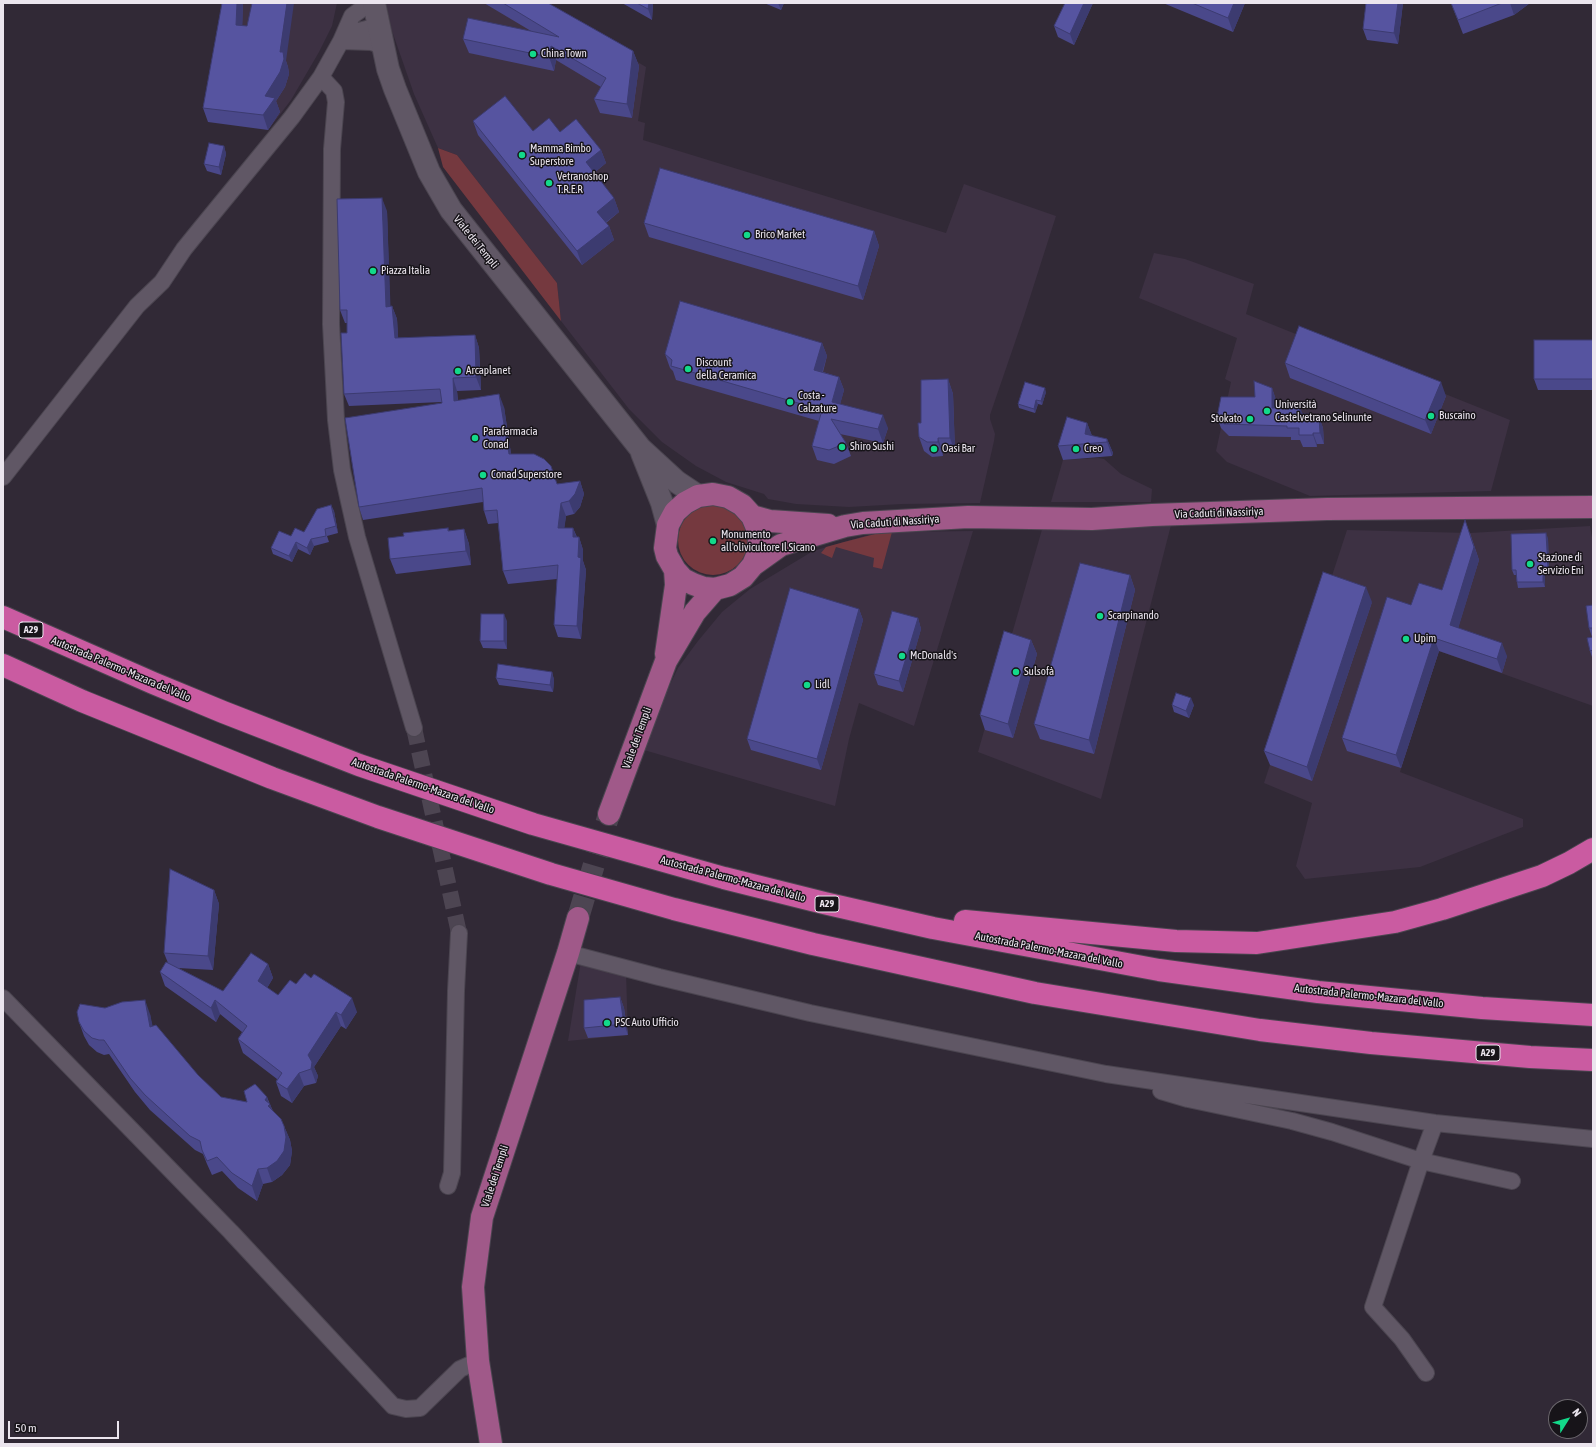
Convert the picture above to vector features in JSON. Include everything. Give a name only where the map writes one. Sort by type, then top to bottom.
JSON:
[{"type":"highway","name":"Autostrada Palermo-Mazara del Vallo","points":[[3,617],[153,684],[359,765],[533,824],[724,878],[933,928],[1159,970],[1318,992],[1482,1008],[1593,1015]]},
{"type":"highway","name":"A29","points":[[3,665],[82,701],[272,778],[378,817],[551,874],[674,909],[813,944],[1035,993],[1260,1030],[1371,1043],[1530,1057],[1593,1060]]},
{"type":"highway","points":[[724,878],[762,879],[936,918],[1176,942],[1257,943],[1395,922],[1442,909],[1542,876],[1593,849]]},
{"type":"highway","points":[[1530,1057],[1593,1071]]},
{"type":"main road","name":"Viale dei Templi","points":[[374,3],[388,69],[429,172],[451,210],[640,448]]},
{"type":"main road","points":[[640,448],[677,482],[698,496]]},
{"type":"main road","points":[[640,448],[662,503],[668,525]]},
{"type":"main road","points":[[713,494],[728,497],[742,504],[752,516],[758,528],[758,553],[753,565],[744,577],[730,585],[715,589],[704,588],[683,579],[675,570],[665,548],[668,525],[675,512],[685,503],[698,496],[713,494]]},
{"type":"main road","name":"Via Caduti di Nassiriya","points":[[845,526],[902,520],[968,517],[1092,519],[1152,515],[1327,509],[1593,507]]},
{"type":"main road","points":[[752,516],[770,521],[845,526]]},
{"type":"main road","points":[[753,565],[781,545],[845,526]]},
{"type":"main road","points":[[666,661],[676,585],[675,570]]},
{"type":"main road","points":[[666,661],[695,612],[715,589]]},
{"type":"main road","name":"Viale dei Templi","points":[[609,814],[666,661]]},
{"type":"main road","name":"Viale dei Templi","points":[[490,1444],[478,1361],[473,1286],[482,1217],[578,918]]},
{"type":"street","points":[[3,477],[137,306],[162,282],[184,249],[287,123],[320,77],[341,41],[352,16],[370,3]]},
{"type":"street","points":[[341,41],[359,31],[380,36]]},
{"type":"street","points":[[320,77],[334,91],[336,102],[332,149],[331,324],[336,420],[342,470],[357,537],[414,728]]},
{"type":"street","points":[[448,1186],[452,1173],[456,991],[459,932]]},
{"type":"street","points":[[568,953],[659,977],[810,1013],[1106,1074],[1435,1123],[1593,1139]]},
{"type":"street","points":[[3,998],[231,1232],[393,1406],[406,1409],[420,1408],[460,1368],[478,1361]]},
{"type":"street","points":[[1106,1074],[1188,1099],[1292,1121],[1332,1132],[1421,1161],[1512,1181]]},
{"type":"street","points":[[1426,1373],[1402,1339],[1373,1307],[1435,1123]]},
{"type":"shaded area","points":[[229,3],[337,3],[332,26],[319,52],[291,100],[268,130]]},
{"type":"shaded area","points":[[386,3],[538,3],[646,67],[638,121],[645,123],[643,140],[946,233],[964,184],[1056,216],[990,415],[995,434],[980,503],[902,504],[849,507],[796,504],[768,499],[764,494],[726,482],[696,466],[662,442],[629,409],[561,321],[557,283],[457,155],[438,148],[414,94],[392,31]]},
{"type":"shaded area","points":[[438,148],[457,155],[557,283],[561,321],[443,167]]},
{"type":"shaded area","points":[[1154,253],[1185,259],[1254,284],[1246,314],[1510,420],[1491,491],[1310,496],[1227,462],[1216,451],[1231,382],[1225,379],[1237,338],[1139,298]]},
{"type":"shaded area","points":[[1104,459],[1121,474],[1152,489],[1151,502],[1051,502],[1063,460]]},
{"type":"shaded area","points":[[713,505],[726,508],[738,515],[745,527],[748,540],[745,553],[738,565],[726,572],[713,575],[700,572],[688,565],[681,553],[678,540],[681,527],[688,515],[700,508]]},
{"type":"shaded area","points":[[1171,525],[1101,799],[978,752],[1043,526]]},
{"type":"shaded area","points":[[1590,526],[1593,543],[1593,706],[1439,651],[1400,772],[1523,819],[1523,827],[1420,867],[1305,879],[1296,866],[1312,803],[1264,783],[1347,530],[1470,533]]},
{"type":"shaded area","points":[[973,531],[914,726],[859,703],[849,739],[835,806],[644,750],[660,705],[678,668],[722,612],[750,589],[813,551],[865,536],[892,532]]},
{"type":"shaded area","points":[[892,532],[882,569],[873,567],[874,558],[836,547],[832,558],[821,553],[826,547],[875,534]]},
{"type":"shaded area","points":[[581,961],[626,972],[628,1035],[568,1041]]},
{"type":"building","points":[[222,3],[237,3],[236,25],[247,26],[252,3],[287,3],[280,52],[283,52],[284,59],[280,72],[265,96],[275,98],[263,115],[203,108]]},
{"type":"building","points":[[503,3],[548,3],[633,51],[627,104],[594,99],[606,78],[551,46],[549,57],[463,39],[468,18],[559,37]]},
{"type":"building","points":[[637,3],[649,3],[648,9]]},
{"type":"building","points":[[1065,3],[1084,3],[1070,34],[1054,26]]},
{"type":"building","points":[[1192,3],[1234,3],[1228,18]]},
{"type":"building","points":[[1366,3],[1398,3],[1394,33],[1363,29]]},
{"type":"building","points":[[1451,3],[1502,3],[1458,20]]},
{"type":"building","name":"Vetranoshop T.R.E.R","points":[[505,96],[533,131],[549,118],[560,132],[576,119],[601,150],[586,162],[614,198],[597,212],[609,226],[577,251],[473,121]]},
{"type":"building","points":[[209,143],[224,146],[219,167],[204,164]]},
{"type":"building","points":[[660,168],[874,231],[858,286],[644,223]]},
{"type":"building","points":[[382,198],[386,307],[392,306],[395,338],[475,335],[476,377],[453,378],[454,401],[499,394],[509,454],[534,454],[544,459],[551,466],[557,484],[580,481],[575,494],[569,501],[561,503],[558,528],[573,528],[573,537],[579,537],[578,557],[581,558],[577,626],[554,625],[558,565],[503,571],[497,510],[484,511],[482,488],[359,507],[345,418],[442,403],[440,389],[344,394],[341,333],[347,333],[347,310],[340,310],[337,199]]},
{"type":"building","points":[[680,301],[822,343],[814,370],[839,377],[832,402],[883,415],[878,429],[831,419],[846,443],[829,450],[812,446],[822,410],[671,366],[672,360],[665,354]]},
{"type":"building","points":[[1299,326],[1441,382],[1425,420],[1285,363]]},
{"type":"building","points":[[1534,340],[1593,340],[1593,379],[1534,379]]},
{"type":"building","points":[[948,379],[950,438],[938,438],[938,442],[927,442],[919,437],[918,423],[921,423],[921,380]]},
{"type":"building","points":[[1254,381],[1272,388],[1272,408],[1300,407],[1300,414],[1312,414],[1312,416],[1319,417],[1320,433],[1313,433],[1313,435],[1299,435],[1299,428],[1287,428],[1287,426],[1224,424],[1217,417],[1221,397],[1255,397]]},
{"type":"building","points":[[1025,382],[1045,388],[1041,401],[1036,400],[1034,409],[1018,404]]},
{"type":"building","points":[[1067,417],[1087,423],[1085,434],[1107,439],[1107,442],[1058,446]]},
{"type":"building","points":[[331,505],[336,526],[325,529],[326,536],[311,539],[307,548],[296,542],[289,556],[271,548],[279,531],[291,536],[295,528],[304,532],[317,509]]},
{"type":"building","points":[[1465,520],[1474,547],[1450,625],[1502,643],[1497,659],[1434,638],[1396,755],[1342,738],[1387,597],[1411,605],[1419,583],[1442,590]]},
{"type":"building","points":[[448,528],[448,531],[464,529],[466,551],[390,559],[388,538],[404,536],[403,533]]},
{"type":"building","points":[[1546,533],[1548,569],[1543,569],[1543,582],[1517,582],[1516,570],[1512,570],[1511,534]]},
{"type":"building","points":[[1080,563],[1130,575],[1089,740],[1034,724]]},
{"type":"building","points":[[1323,572],[1366,587],[1307,767],[1264,751]]},
{"type":"building","name":"Lidl","points":[[790,588],[859,609],[817,759],[747,739]]},
{"type":"building","points":[[1593,605],[1593,628],[1589,628],[1586,606]]},
{"type":"building","points":[[892,611],[918,618],[899,681],[874,674]]},
{"type":"building","points":[[481,614],[504,614],[504,641],[480,641]]},
{"type":"building","points":[[1004,631],[1031,640],[1008,724],[980,715]]},
{"type":"building","points":[[1593,637],[1593,650],[1590,651],[1587,638]]},
{"type":"building","points":[[498,664],[552,672],[550,685],[496,678]]},
{"type":"building","points":[[1176,693],[1191,698],[1186,711],[1172,705]]},
{"type":"building","points":[[170,869],[214,890],[208,956],[164,953]]},
{"type":"building","points":[[251,953],[268,964],[258,981],[278,995],[290,980],[296,984],[305,973],[311,978],[314,974],[352,998],[341,1015],[336,1012],[308,1055],[312,1062],[311,1069],[299,1073],[287,1089],[276,1082],[282,1073],[238,1039],[247,1026],[215,1000],[211,1008],[160,972],[166,962],[223,991]]},
{"type":"building","points":[[620,997],[624,1024],[584,1028],[584,1000]]},
{"type":"building","points":[[145,1000],[150,1027],[156,1025],[198,1075],[221,1097],[247,1102],[244,1091],[255,1084],[267,1097],[265,1100],[270,1104],[268,1106],[281,1119],[286,1137],[284,1151],[277,1161],[267,1168],[258,1169],[252,1186],[232,1173],[217,1157],[207,1161],[200,1141],[190,1136],[145,1095],[130,1078],[104,1040],[92,1038],[84,1031],[79,1022],[77,1012],[80,1004],[105,1008],[122,1002]]},
{"type":"tunnel","points":[[414,728],[459,933]]},
{"type":"tunnel","points":[[578,918],[609,814]]},
{"type":"place","name":"China Town","points":[[533,54]]},
{"type":"place","name":"Mamma Bimbo Superstore","points":[[522,155]]},
{"type":"place","name":"Vetranoshop T.R.E.R","points":[[549,183]]},
{"type":"place","name":"Brico Market","points":[[747,235]]},
{"type":"place","name":"Piazza Italia","points":[[373,271]]},
{"type":"place","name":"Discount della Ceramica","points":[[688,369]]},
{"type":"place","name":"Arcaplanet","points":[[458,371]]},
{"type":"place","name":"Costa - Calzature","points":[[790,402]]},
{"type":"place","name":"Università Castelvetrano Selinunte","points":[[1267,411]]},
{"type":"place","name":"Buscaino","points":[[1431,416]]},
{"type":"place","name":"Stokato","points":[[1250,419]]},
{"type":"place","name":"Parafarmacia Conad","points":[[475,438]]},
{"type":"place","name":"Shiro Sushi","points":[[842,447]]},
{"type":"place","name":"Oasi Bar","points":[[934,449]]},
{"type":"place","name":"Creo","points":[[1076,449]]},
{"type":"place","name":"Conad Superstore","points":[[483,475]]},
{"type":"place","name":"Monumento all'olivicultore Il Sicano","points":[[713,541]]},
{"type":"place","name":"Stazione di Servizio Eni","points":[[1530,564]]},
{"type":"place","name":"Scarpinando","points":[[1100,616]]},
{"type":"place","name":"Upim","points":[[1406,639]]},
{"type":"place","name":"McDonald's","points":[[902,656]]},
{"type":"place","name":"Sulsofà","points":[[1016,672]]},
{"type":"place","name":"Lidl","points":[[807,685]]},
{"type":"place","name":"PSC Auto Ufficio","points":[[607,1023]]}]
